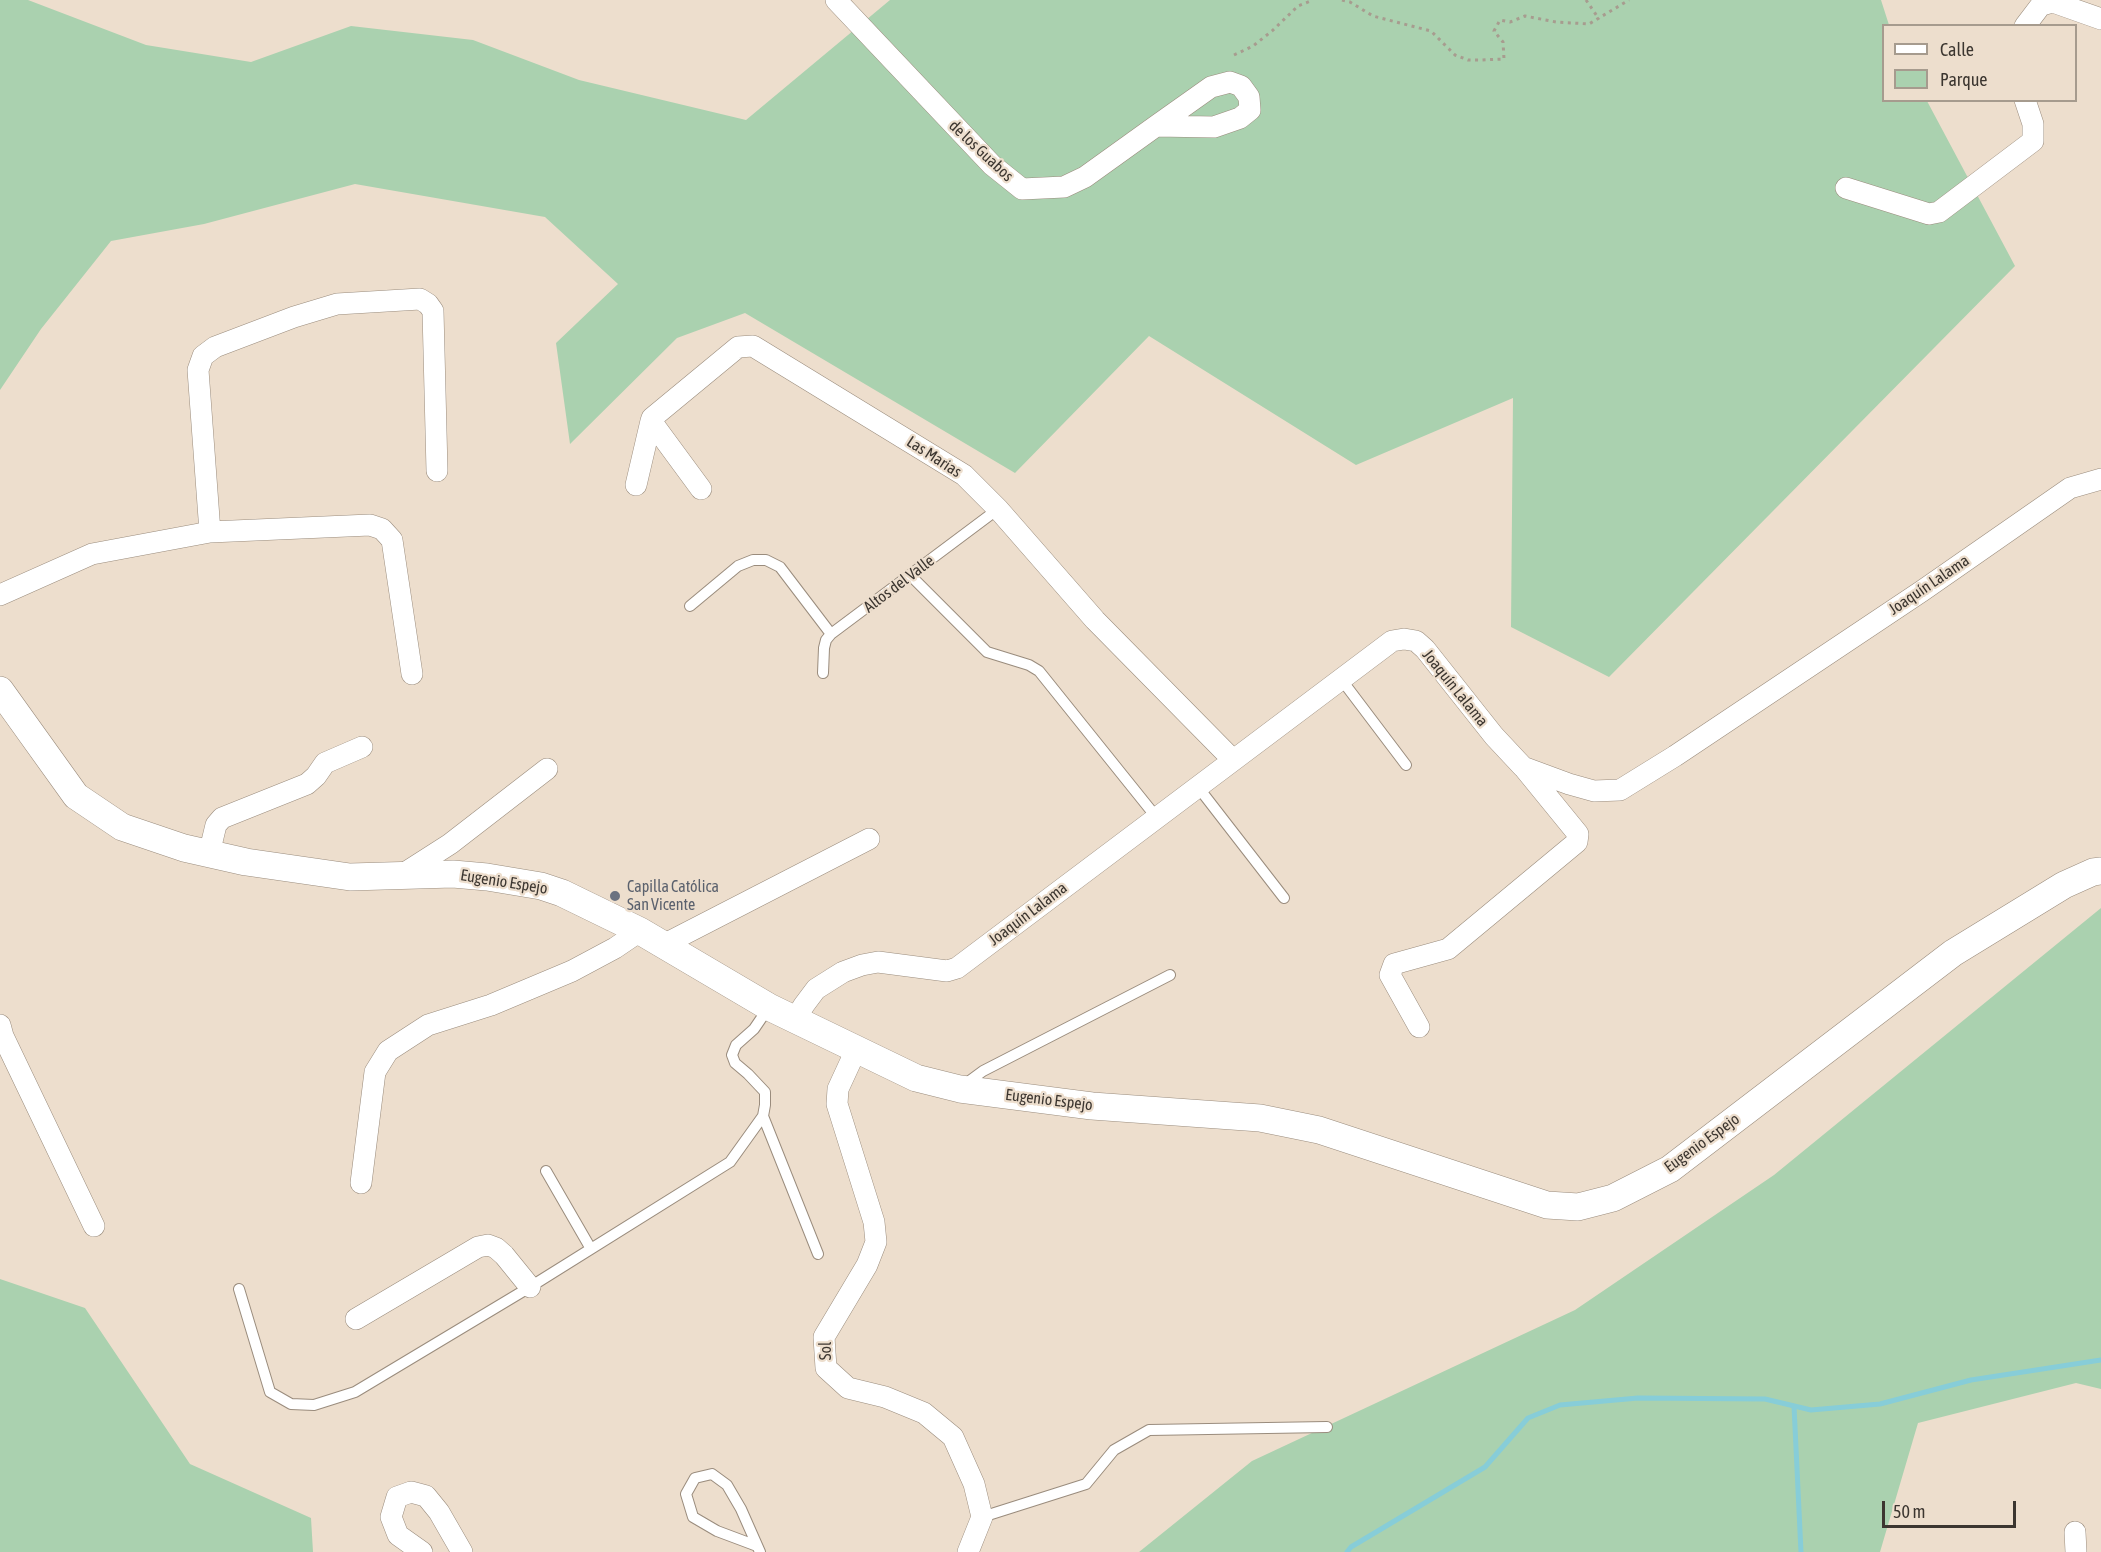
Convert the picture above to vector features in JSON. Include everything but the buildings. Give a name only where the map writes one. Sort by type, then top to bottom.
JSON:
[{"type":"street","name":"de los Guabos","points":[[836,0],[992,165],[1022,189],[1064,187],[1085,177],[1156,126]]},
{"type":"street","points":[[2027,24],[2041,5],[2053,2],[2101,18]]},
{"type":"street","points":[[1846,188],[1929,213],[1939,212],[2033,141],[2033,124],[2026,102]]},
{"type":"street","points":[[210,532],[198,370],[203,356],[215,347],[294,317],[337,304],[420,299],[433,311],[437,471]]},
{"type":"street","name":"Las Marias","points":[[651,421],[654,416],[738,347],[753,346],[964,475],[998,509],[1095,620],[1233,760]]},
{"type":"street","points":[[636,485],[651,421]]},
{"type":"street","points":[[651,421],[701,489]]},
{"type":"street","name":"Joaquín Lalama","points":[[795,1020],[816,989],[843,972],[862,965],[878,962],[947,971],[957,968],[1392,641],[1404,639],[1416,641],[1425,649],[1494,736],[1523,767],[1594,791],[1620,790],[1725,723],[2070,489],[2101,479]]},
{"type":"street","points":[[0,595],[92,554],[210,532],[370,525],[382,529],[392,540],[412,674]]},
{"type":"street","name":"Eugenio Espejo","points":[[0,690],[76,796],[122,827],[184,848],[246,861],[350,877],[453,874],[541,886],[562,893],[640,931],[769,1007],[916,1078],[960,1089],[1092,1106],[1260,1118],[1319,1130],[1547,1205],[1578,1207],[1614,1198],[1670,1169],[1953,953],[2064,885],[2098,867]]},
{"type":"street","points":[[209,854],[216,825],[222,818],[307,784],[325,763],[362,747]]},
{"type":"street","points":[[1419,1027],[1390,975],[1394,964],[1448,949],[1577,842],[1578,834],[1523,767]]},
{"type":"street","points":[[400,876],[450,844],[547,769]]},
{"type":"street","points":[[665,944],[869,839]]},
{"type":"street","points":[[361,1183],[375,1072],[388,1051],[428,1024],[491,1005],[572,971],[615,948],[640,931]]},
{"type":"street","points":[[0,1025],[3,1036],[94,1226]]},
{"type":"street","name":"Sol","points":[[856,1050],[838,1089],[837,1104],[874,1222],[876,1242],[867,1265],[824,1337],[826,1368],[848,1388],[885,1397],[924,1413],[953,1437],[974,1484],[982,1517]]},
{"type":"street","points":[[356,1319],[478,1247],[488,1245],[496,1248],[515,1267],[530,1287]]},
{"type":"street","points":[[422,1552],[398,1535],[392,1517],[396,1497],[411,1492],[426,1496],[439,1512],[462,1552]]},
{"type":"street","points":[[968,1552],[982,1517]]},
{"type":"lane","name":"Altos del Valle","points":[[831,634],[998,509]]},
{"type":"lane","points":[[690,606],[738,566],[753,560],[766,560],[780,567],[831,634],[824,648],[823,673]]},
{"type":"lane","points":[[910,575],[987,652],[1029,664],[1039,671],[1156,818]]},
{"type":"lane","points":[[1341,679],[1406,765]]},
{"type":"lane","points":[[1198,787],[1284,898]]},
{"type":"lane","points":[[960,1089],[983,1071],[1170,975]]},
{"type":"lane","points":[[769,1007],[754,1029],[736,1046],[732,1055],[735,1063],[765,1092],[763,1116],[818,1254]]},
{"type":"lane","points":[[240,1289],[270,1392],[291,1404],[315,1405],[355,1392],[530,1287],[730,1162],[763,1116]]},
{"type":"lane","points":[[546,1171],[591,1249]]},
{"type":"lane","points":[[982,1517],[1086,1484],[1114,1450],[1149,1430],[1327,1427]]},
{"type":"lane","points":[[712,1474],[727,1485],[759,1549],[717,1531],[693,1517],[686,1494],[695,1478],[712,1474]]},
{"type":"path","points":[[1234,55],[1253,46],[1298,6],[1313,0]]},
{"type":"path","points":[[1342,0],[1350,2],[1373,16],[1431,31],[1455,55],[1468,60],[1504,59],[1503,42],[1494,31],[1500,20],[1510,22],[1525,16],[1556,22],[1589,24],[1629,0]]},
{"type":"path","points":[[1586,0],[1599,19]]},
{"type":"green space","points":[[0,0],[28,0],[146,45],[251,62],[351,26],[473,40],[579,80],[746,120],[890,0],[1881,0],[1889,24],[1882,24],[1882,102],[1928,102],[2015,266],[1609,677],[1511,627],[1513,398],[1356,465],[1149,336],[1015,473],[745,313],[677,338],[570,444],[556,343],[618,284],[545,217],[355,184],[204,224],[111,241],[41,329],[0,390]]},
{"type":"green space","points":[[2101,908],[2101,1389],[2076,1383],[1918,1423],[1880,1552],[1139,1552],[1252,1461],[1575,1310],[1774,1175]]},
{"type":"green space","points":[[0,1279],[85,1308],[190,1464],[311,1518],[313,1552],[0,1552]]},
{"type":"waterway","points":[[1347,1552],[1351,1547],[1485,1467],[1528,1418],[1560,1405],[1638,1398],[1765,1399],[1811,1410],[1880,1404],[1971,1380],[2101,1360]]},
{"type":"waterway","points":[[1794,1406],[1801,1552]]},
{"type":"place","name":"Capilla Católica San Vicente","points":[[615,896]]}]
